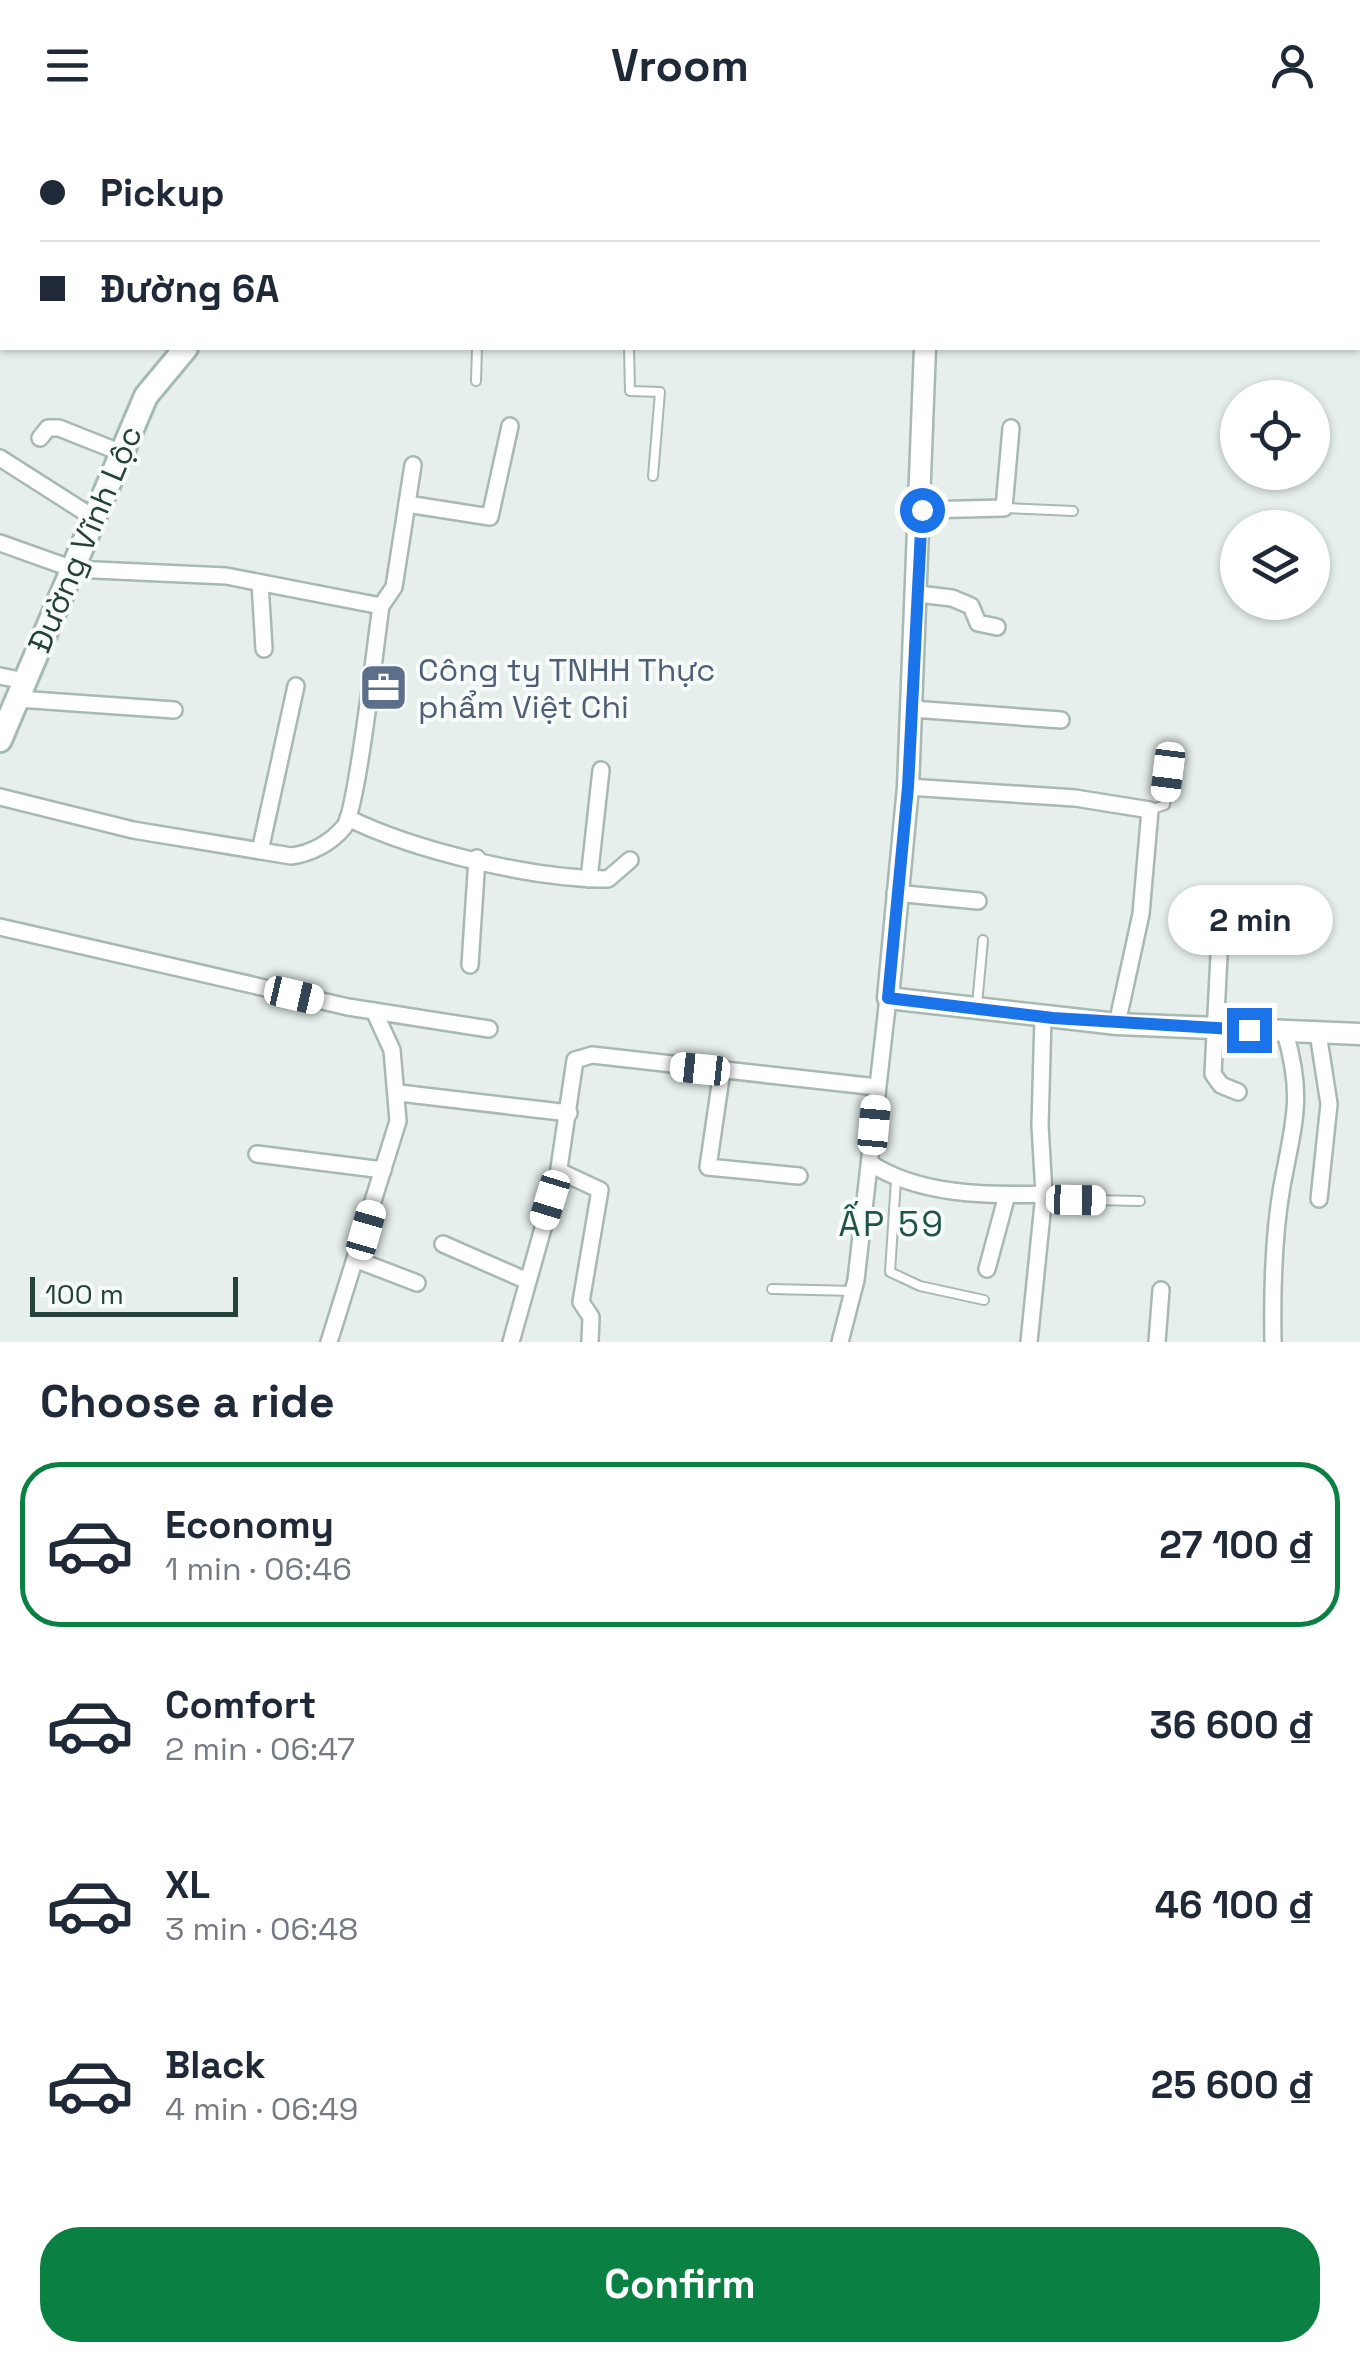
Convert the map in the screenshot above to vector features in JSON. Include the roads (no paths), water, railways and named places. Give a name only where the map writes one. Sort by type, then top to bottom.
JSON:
[{"type":"main road","name":"Đường Vĩnh Lộc","points":[[0,740],[146,396],[184,350]]},
{"type":"street","points":[[634,130],[716,130]]},
{"type":"street","points":[[840,1342],[854,1291],[870,1163],[908,787],[926,350]]},
{"type":"street","points":[[408,504],[490,516],[510,426]]},
{"type":"street","points":[[40,438],[48,428],[58,428],[122,454]]},
{"type":"street","points":[[922,510],[1004,508],[1011,428]]},
{"type":"street","points":[[0,458],[94,518]]},
{"type":"street","points":[[0,797],[132,830],[260,851],[308,854],[346,826],[356,788],[381,606],[394,586],[412,465]]},
{"type":"street","points":[[0,543],[73,569],[210,574],[381,606]]},
{"type":"street","points":[[260,583],[264,650]]},
{"type":"street","points":[[918,594],[971,606],[978,624],[997,627]]},
{"type":"street","points":[[0,676],[21,690],[174,710]]},
{"type":"street","points":[[260,851],[296,686]]},
{"type":"street","points":[[912,709],[1062,720]]},
{"type":"street","points":[[588,879],[600,770]]},
{"type":"street","points":[[908,787],[1075,798],[1150,810],[1141,914],[1117,1024]]},
{"type":"street","points":[[348,818],[420,846],[588,879],[608,879],[630,860]]},
{"type":"street","points":[[470,965],[477,858]]},
{"type":"street","points":[[895,894],[978,901]]},
{"type":"street","points":[[1221,916],[1212,1028],[1213,1074],[1221,1085],[1238,1092]]},
{"type":"street","points":[[0,927],[374,1011],[489,1028]]},
{"type":"street","points":[[888,998],[1117,1024],[1360,1034]]},
{"type":"street","points":[[329,1342],[398,1121],[398,1093],[389,1040],[374,1011]]},
{"type":"street","points":[[1030,1342],[1044,1197],[1043,1017]]},
{"type":"street","points":[[1273,1342],[1272,1272],[1282,1186],[1296,1126],[1297,1075],[1285,1032]]},
{"type":"street","points":[[1318,1033],[1328,1104],[1319,1199]]},
{"type":"street","points":[[510,1342],[559,1171],[575,1060],[592,1056],[878,1088]]},
{"type":"street","points":[[722,1071],[708,1167],[799,1176]]},
{"type":"street","points":[[398,1093],[568,1113]]},
{"type":"street","points":[[257,1154],[383,1170]]},
{"type":"street","points":[[870,1163],[896,1180],[1044,1197]]},
{"type":"street","points":[[559,1171],[600,1190],[581,1302],[591,1317],[590,1340]]},
{"type":"street","points":[[987,1269],[1006,1195]]},
{"type":"street","points":[[443,1244],[525,1280]]},
{"type":"street","points":[[357,1260],[417,1283]]},
{"type":"street","points":[[1157,1342],[1161,1290]]},
{"type":"lane","points":[[476,381],[477,350]]},
{"type":"lane","points":[[629,350],[630,391],[660,392],[654,476]]},
{"type":"lane","points":[[1004,508],[1074,510]]},
{"type":"lane","points":[[1150,810],[1164,805],[1168,772]]},
{"type":"lane","points":[[976,1009],[983,940]]},
{"type":"lane","points":[[896,1180],[890,1272],[920,1286],[984,1300]]},
{"type":"lane","points":[[1044,1197],[1140,1202]]},
{"type":"lane","points":[[772,1289],[854,1291]]},
{"type":"place","name":"Công ty TNHH Thực phẩm Việt Chi","points":[[383,688]]},
{"type":"district","name":"ẤP 59","points":[[892,1224]]}]
